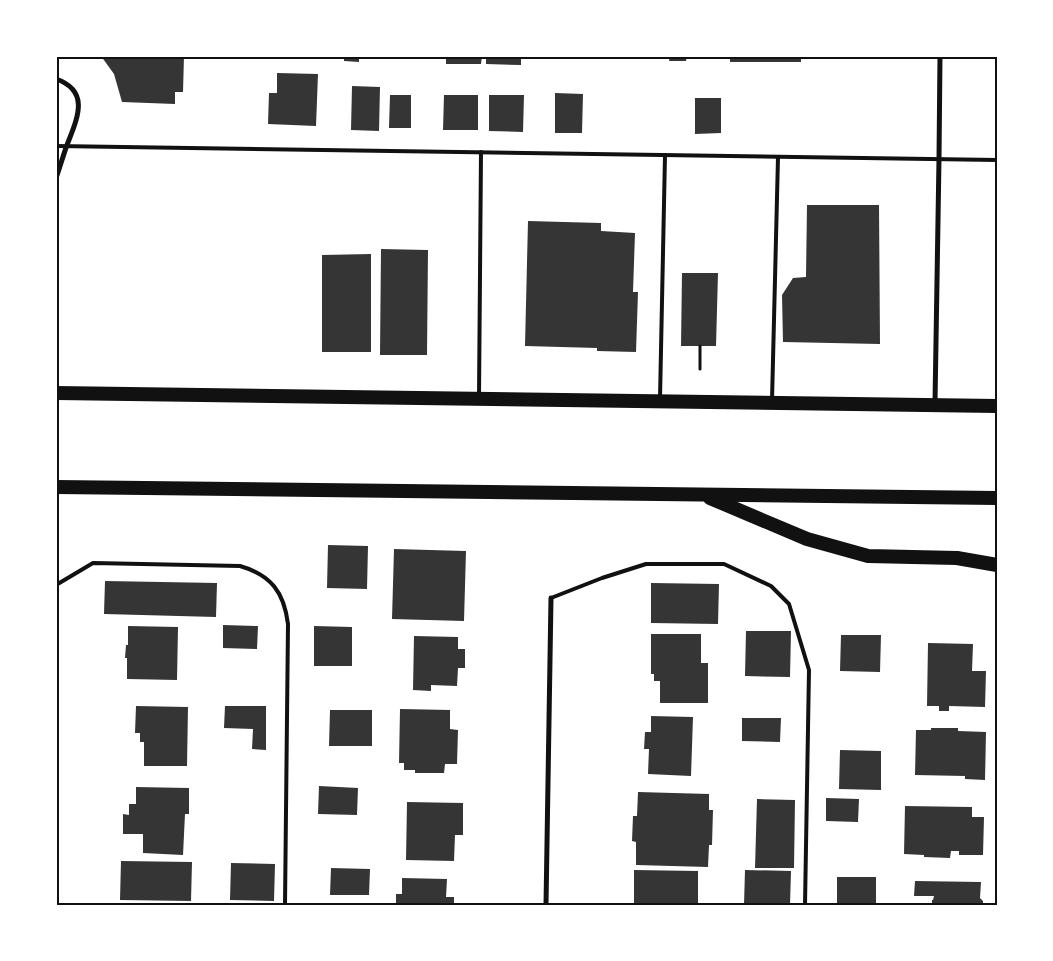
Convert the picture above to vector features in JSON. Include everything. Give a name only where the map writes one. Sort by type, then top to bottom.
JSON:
[{"type":"highway","points":[[56,393],[997,406]]},
{"type":"highway","points":[[56,487],[997,498]]},
{"type":"highway","points":[[703,495],[807,539],[868,556],[957,558],[997,565]]},
{"type":"street","points":[[935,405],[940,56]]},
{"type":"street","points":[[56,79],[67,83],[75,90],[78,99],[76,120],[56,178]]},
{"type":"street","points":[[546,905],[551,598]]},
{"type":"lane","points":[[56,146],[997,160]]},
{"type":"lane","points":[[479,399],[481,152]]},
{"type":"lane","points":[[660,402],[664,155]]},
{"type":"lane","points":[[772,403],[778,157]]},
{"type":"lane","points":[[56,585],[93,563],[240,566],[264,577],[282,597],[288,624],[285,905]]},
{"type":"lane","points":[[551,598],[602,578],[646,564],[724,564],[771,586],[789,604],[809,670],[805,905]]},
{"type":"path","points":[[700,346],[700,369]]},
{"type":"building","points":[[101,56],[184,56],[183,92],[175,92],[175,104],[122,102],[114,74]]},
{"type":"building","points":[[344,56],[359,56],[359,62],[344,61]]},
{"type":"building","points":[[446,56],[482,56],[481,64],[446,64]]},
{"type":"building","points":[[486,56],[521,56],[521,65],[486,64]]},
{"type":"building","points":[[670,56],[687,56],[686,61],[669,61]]},
{"type":"building","points":[[730,56],[801,56],[801,62],[730,62]]},
{"type":"building","points":[[277,73],[318,74],[316,126],[268,124],[269,93],[277,93]]},
{"type":"building","points":[[352,86],[380,87],[379,131],[351,130]]},
{"type":"building","points":[[555,93],[583,94],[582,133],[555,133]]},
{"type":"building","points":[[390,95],[411,95],[411,128],[389,128]]},
{"type":"building","points":[[444,95],[478,95],[478,130],[443,130]]},
{"type":"building","points":[[489,95],[524,95],[523,132],[489,131]]},
{"type":"building","points":[[695,98],[721,98],[721,133],[695,134]]},
{"type":"building","points":[[807,205],[879,205],[880,344],[783,342],[782,295],[793,278],[806,277]]},
{"type":"building","points":[[528,221],[601,223],[601,231],[635,233],[633,292],[638,292],[636,352],[597,351],[597,348],[525,346]]},
{"type":"building","points":[[381,249],[428,250],[427,355],[380,355]]},
{"type":"building","points":[[371,254],[371,352],[322,352],[322,255]]},
{"type":"building","points":[[682,273],[718,273],[716,346],[681,346]]},
{"type":"building","points":[[328,545],[368,546],[367,589],[327,588]]},
{"type":"building","points":[[394,549],[466,551],[464,621],[392,619]]},
{"type":"building","points":[[105,581],[217,583],[216,617],[104,614]]},
{"type":"building","points":[[651,583],[719,584],[718,624],[651,623]]},
{"type":"building","points":[[223,625],[258,626],[257,649],[223,648]]},
{"type":"building","points":[[128,626],[178,627],[177,680],[127,679],[127,658],[125,658],[126,645],[128,645]]},
{"type":"building","points":[[314,626],[352,627],[352,666],[314,666]]},
{"type":"building","points":[[746,631],[791,631],[790,677],[745,676]]},
{"type":"building","points":[[651,634],[701,634],[701,663],[708,663],[708,703],[660,703],[660,681],[654,681],[654,674],[651,674]]},
{"type":"building","points":[[841,635],[881,635],[880,672],[840,671]]},
{"type":"building","points":[[414,636],[458,637],[458,649],[465,649],[465,668],[458,668],[457,686],[431,685],[431,691],[413,690]]},
{"type":"building","points":[[928,643],[973,644],[972,671],[986,671],[985,707],[949,706],[949,711],[939,711],[939,706],[927,706]]},
{"type":"building","points":[[136,706],[188,707],[187,766],[144,766],[144,742],[140,742],[140,733],[135,733]]},
{"type":"building","points":[[225,706],[266,706],[266,750],[252,749],[253,729],[224,728]]},
{"type":"building","points":[[400,709],[450,710],[450,729],[458,730],[457,764],[445,764],[444,773],[415,773],[415,770],[404,770],[404,763],[399,763]]},
{"type":"building","points":[[330,710],[372,710],[372,746],[329,746]]},
{"type":"building","points":[[651,716],[693,717],[691,776],[648,774],[649,749],[644,749],[645,732],[651,732]]},
{"type":"building","points":[[742,718],[781,718],[780,742],[742,741]]},
{"type":"building","points":[[931,728],[958,728],[958,731],[986,732],[985,780],[965,779],[965,776],[915,775],[916,730],[931,730]]},
{"type":"building","points":[[840,750],[881,751],[881,790],[839,789]]},
{"type":"building","points":[[319,786],[358,788],[357,815],[318,814]]},
{"type":"building","points":[[136,787],[189,788],[189,814],[185,814],[183,855],[143,853],[143,834],[123,834],[123,814],[129,815],[129,804],[136,804]]},
{"type":"building","points":[[638,792],[709,794],[709,810],[713,810],[712,845],[709,845],[708,867],[636,865],[636,842],[632,841],[633,816],[637,816]]},
{"type":"building","points":[[826,798],[859,799],[858,822],[826,821]]},
{"type":"building","points":[[757,799],[795,800],[794,868],[755,868]]},
{"type":"building","points":[[407,802],[463,803],[463,835],[455,835],[454,861],[406,860]]},
{"type":"building","points":[[905,806],[972,807],[972,817],[984,817],[983,855],[959,855],[959,851],[951,851],[950,858],[904,854]]},
{"type":"building","points":[[121,861],[192,862],[191,901],[120,900]]},
{"type":"building","points":[[231,863],[275,864],[274,901],[230,900]]},
{"type":"building","points":[[331,868],[370,869],[369,895],[330,895]]},
{"type":"building","points":[[634,870],[698,871],[698,905],[634,905]]},
{"type":"building","points":[[745,870],[791,871],[790,905],[744,905]]},
{"type":"building","points":[[837,877],[876,877],[876,905],[837,905]]},
{"type":"building","points":[[402,878],[447,879],[446,897],[454,897],[454,905],[396,905],[396,894],[402,894]]},
{"type":"building","points":[[915,881],[981,882],[980,898],[983,901],[983,905],[932,905],[934,896],[914,896]]}]
